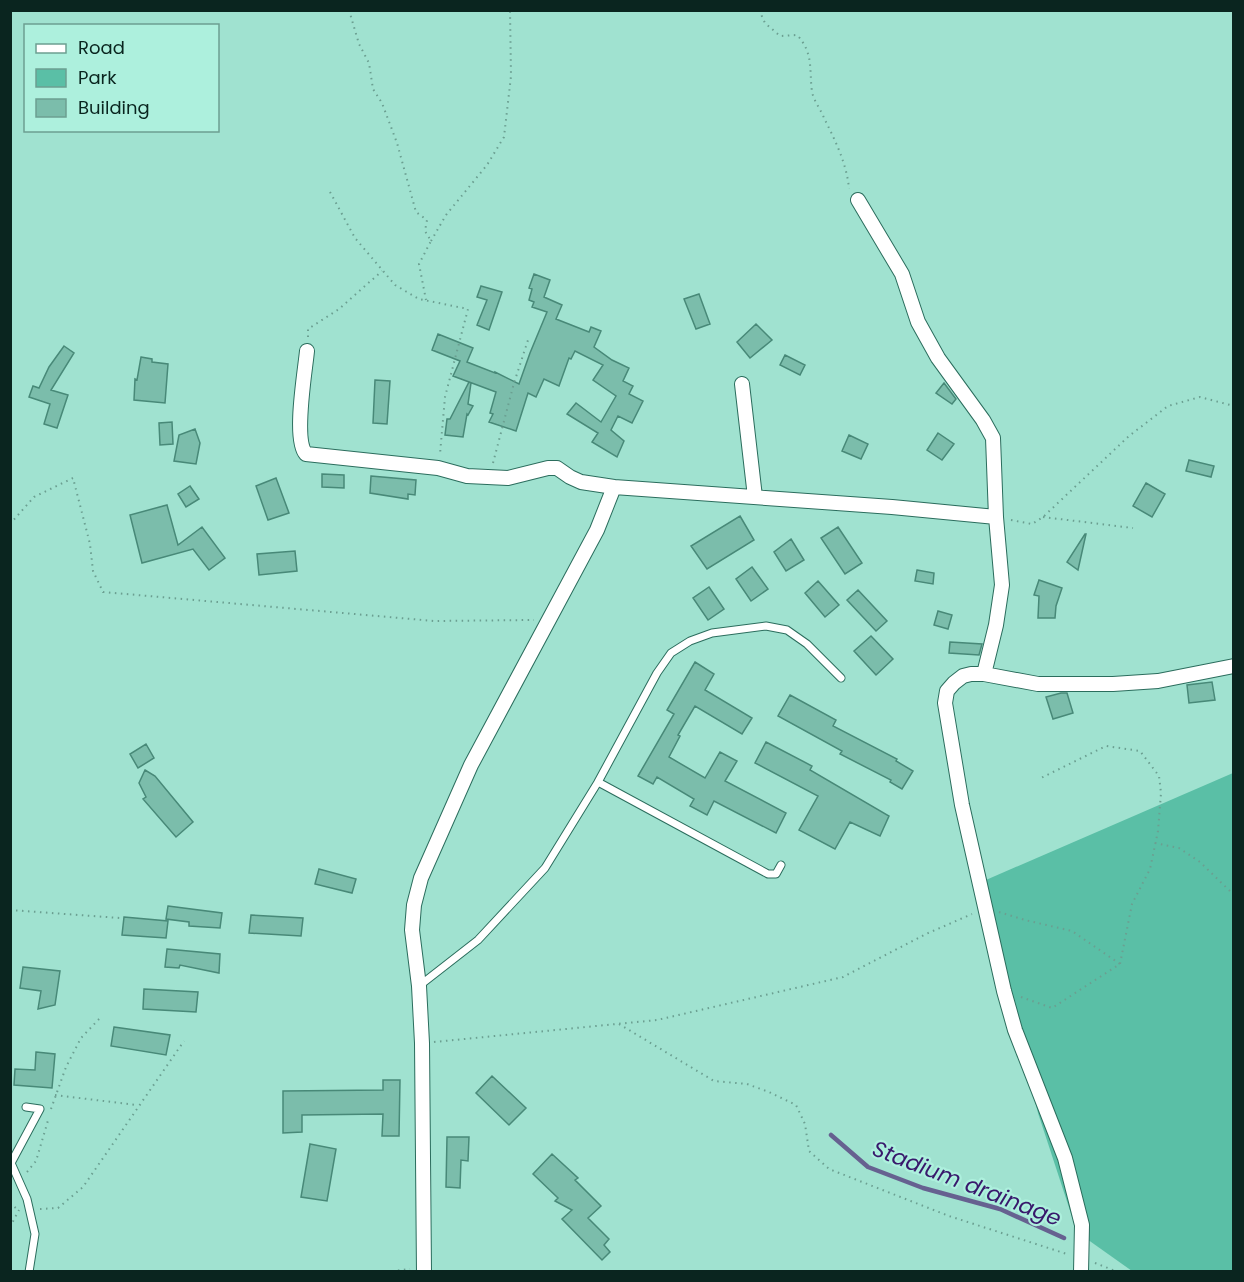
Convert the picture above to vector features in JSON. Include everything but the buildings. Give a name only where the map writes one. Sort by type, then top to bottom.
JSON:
[{"type":"street","points":[[858,200],[902,274],[918,322],[938,358],[983,420],[993,438],[996,518],[1002,585],[996,626],[984,674]]},
{"type":"street","points":[[307,351],[300,427],[300,444],[306,454],[438,468],[467,476],[508,478],[557,468],[581,482],[614,487],[996,518]]},
{"type":"street","points":[[742,384],[755,497]]},
{"type":"street","points":[[424,1270],[422,1043],[419,986],[412,930],[414,904],[421,878],[471,765],[597,530],[614,487]]},
{"type":"street","points":[[1082,1265],[1082,1225],[1065,1158],[1015,1030],[1004,990],[962,805],[945,703],[947,691],[963,676],[984,674],[1038,684],[1113,684],[1158,681],[1233,666]]},
{"type":"lane","points":[[419,986],[478,940],[545,868],[598,782],[670,653],[690,641],[712,633],[766,626],[787,630],[807,644],[841,678]]},
{"type":"lane","points":[[598,782],[768,874],[776,874],[782,866]]},
{"type":"lane","points":[[26,1107],[40,1109],[11,1163],[27,1199],[35,1234],[29,1272]]},
{"type":"path","points":[[349,10],[359,44],[369,63],[373,89],[382,103],[397,143],[416,212],[428,220],[425,231],[431,241]]},
{"type":"path","points":[[426,300],[419,264],[446,215],[487,165],[504,137],[511,76],[510,10]]},
{"type":"path","points":[[759,10],[765,22],[780,36],[797,35],[806,44],[812,73],[812,94],[838,146],[847,173],[849,190],[858,200]]},
{"type":"path","points":[[330,192],[355,238],[395,285],[419,299],[468,309],[445,397],[438,468]]},
{"type":"path","points":[[307,351],[308,329],[339,309],[383,270]]},
{"type":"path","points":[[489,477],[514,383],[530,337]]},
{"type":"path","points":[[996,518],[1032,524],[1043,517],[1129,436],[1168,406],[1200,397],[1233,406]]},
{"type":"path","points":[[10,524],[34,497],[73,478],[90,544],[93,571],[103,592],[434,621],[549,620]]},
{"type":"path","points":[[1043,517],[1133,528]]},
{"type":"path","points":[[1004,990],[1053,1008],[1120,964],[1132,904],[1150,868],[1155,843],[1161,792],[1158,776],[1140,751],[1106,746],[1041,778]]},
{"type":"path","points":[[1155,843],[1179,848],[1200,862],[1233,895]]},
{"type":"path","points":[[422,1043],[657,1020],[843,977],[926,934],[986,907],[1025,920],[1072,931],[1120,964]]},
{"type":"path","points":[[10,910],[120,918]]},
{"type":"path","points":[[21,1178],[36,1161],[55,1095],[66,1067],[81,1038],[100,1018]]},
{"type":"path","points":[[618,1024],[714,1081],[747,1084],[796,1106],[805,1124],[809,1151],[829,1169],[1082,1265],[1118,1272]]},
{"type":"path","points":[[39,1209],[58,1208],[83,1187],[184,1041]]},
{"type":"path","points":[[55,1095],[135,1105]]},
{"type":"path","points":[[10,1203],[19,1210],[10,1227]]},
{"type":"path","points":[[386,1272],[424,1270]]},
{"type":"green space","points":[[1233,773],[1233,1271],[1132,1271],[1077,1232],[1038,1113],[979,883]]},
{"type":"waterway","name":"Stadium drainage","points":[[831,1135],[868,1167],[923,1188],[1000,1209],[1064,1238]]}]
